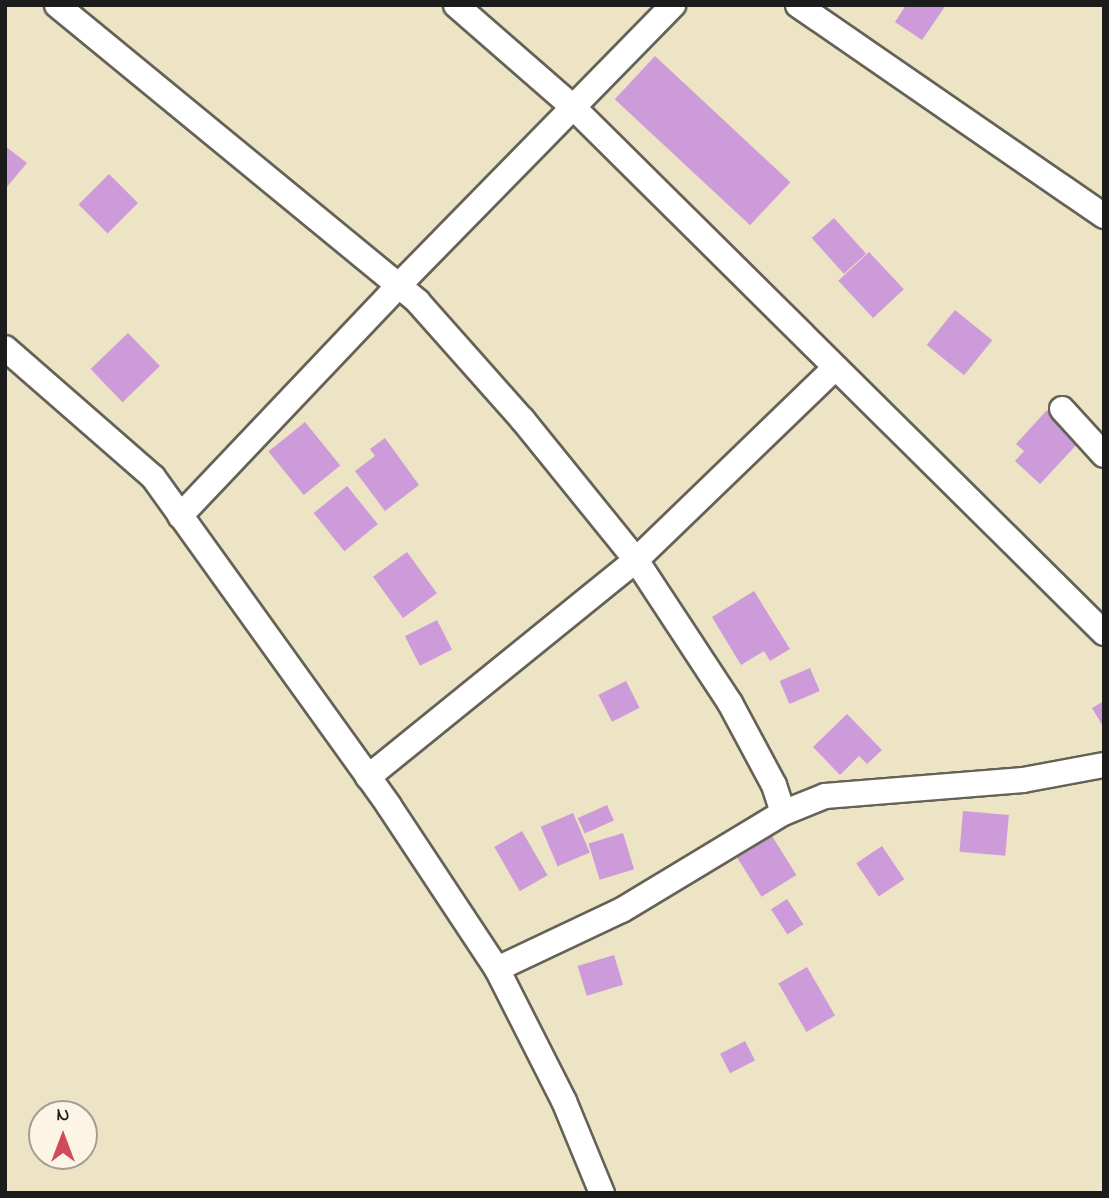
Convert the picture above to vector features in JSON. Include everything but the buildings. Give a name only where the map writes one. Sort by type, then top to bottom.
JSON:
[{"type":"street","points":[[57,5],[418,302],[522,419],[636,559],[730,703],[774,785],[783,813]]},
{"type":"street","points":[[456,5],[574,108],[1104,633]]},
{"type":"street","points":[[180,516],[399,285],[673,5]]},
{"type":"street","points":[[798,5],[1104,216]]},
{"type":"street","points":[[5,348],[153,477],[368,777],[497,969],[564,1101],[602,1193]]},
{"type":"street","points":[[368,777],[636,559],[835,368]]},
{"type":"street","points":[[1062,409],[1104,455]]},
{"type":"street","points":[[497,969],[622,910],[783,813],[825,796],[1023,779],[1104,765]]}]
